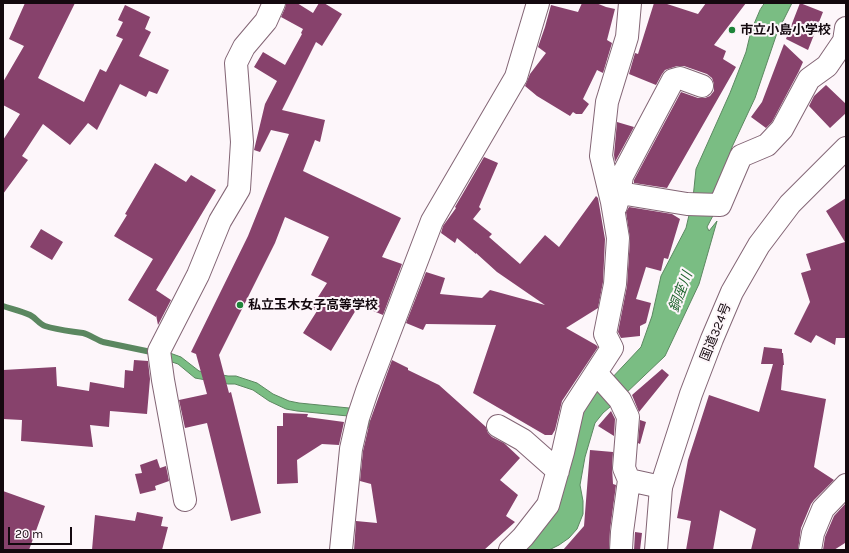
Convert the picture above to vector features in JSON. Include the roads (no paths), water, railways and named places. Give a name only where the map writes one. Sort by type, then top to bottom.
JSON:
[{"type":"main road","points":[[185,500],[159,351],[198,275],[220,221],[239,189],[242,142],[236,63],[244,47],[266,21],[274,3]]},
{"type":"main road","points":[[341,550],[350,449],[367,391],[432,221],[516,77],[538,3]]},
{"type":"main road","points":[[510,550],[524,536],[548,505],[573,408],[612,348],[605,334],[615,284],[618,238],[612,202],[600,156],[607,102],[627,37],[630,3]]},
{"type":"main road","points":[[620,193],[687,204],[720,205],[741,156],[767,146],[782,129],[809,79],[827,66],[844,41],[846,28]]},
{"type":"main road","points":[[614,213],[620,193],[622,176],[673,80],[680,78],[702,86]]},
{"type":"main road","name":"国道324号","points":[[656,550],[661,488],[691,394],[732,292],[759,245],[790,204],[846,148]]},
{"type":"main road","points":[[596,373],[620,400],[628,417],[624,468],[629,480],[621,550]]},
{"type":"main road","points":[[498,426],[523,440],[558,471]]},
{"type":"main road","points":[[629,480],[661,488]]},
{"type":"main road","points":[[810,550],[812,533],[823,509],[846,486]]},
{"type":"water","name":"銅座川","points":[[765,3],[792,3],[777,33],[755,98],[732,147],[722,178],[717,208],[707,227],[709,231],[717,221],[699,284],[665,356],[603,413],[595,423],[585,457],[580,485],[583,501],[583,514],[577,529],[569,538],[549,550],[518,550],[582,402],[609,381],[641,347],[652,316],[661,276],[686,228],[693,198],[696,169],[730,93],[746,52],[751,31],[760,10]]},
{"type":"water","points":[[167,352],[181,357],[199,371],[236,376],[257,383],[273,394],[289,401],[349,408],[364,418],[383,427],[380,431],[362,425],[348,416],[286,409],[269,401],[253,390],[235,384],[195,378],[178,364],[166,360]]},
{"type":"waterway","points":[[3,306],[30,315],[45,326],[83,333],[103,342],[156,353]]},
{"type":"place","name":"市立小島小学校","points":[[732,30]]},
{"type":"place","name":"私立玉木女子高等学校","points":[[240,305]]}]
